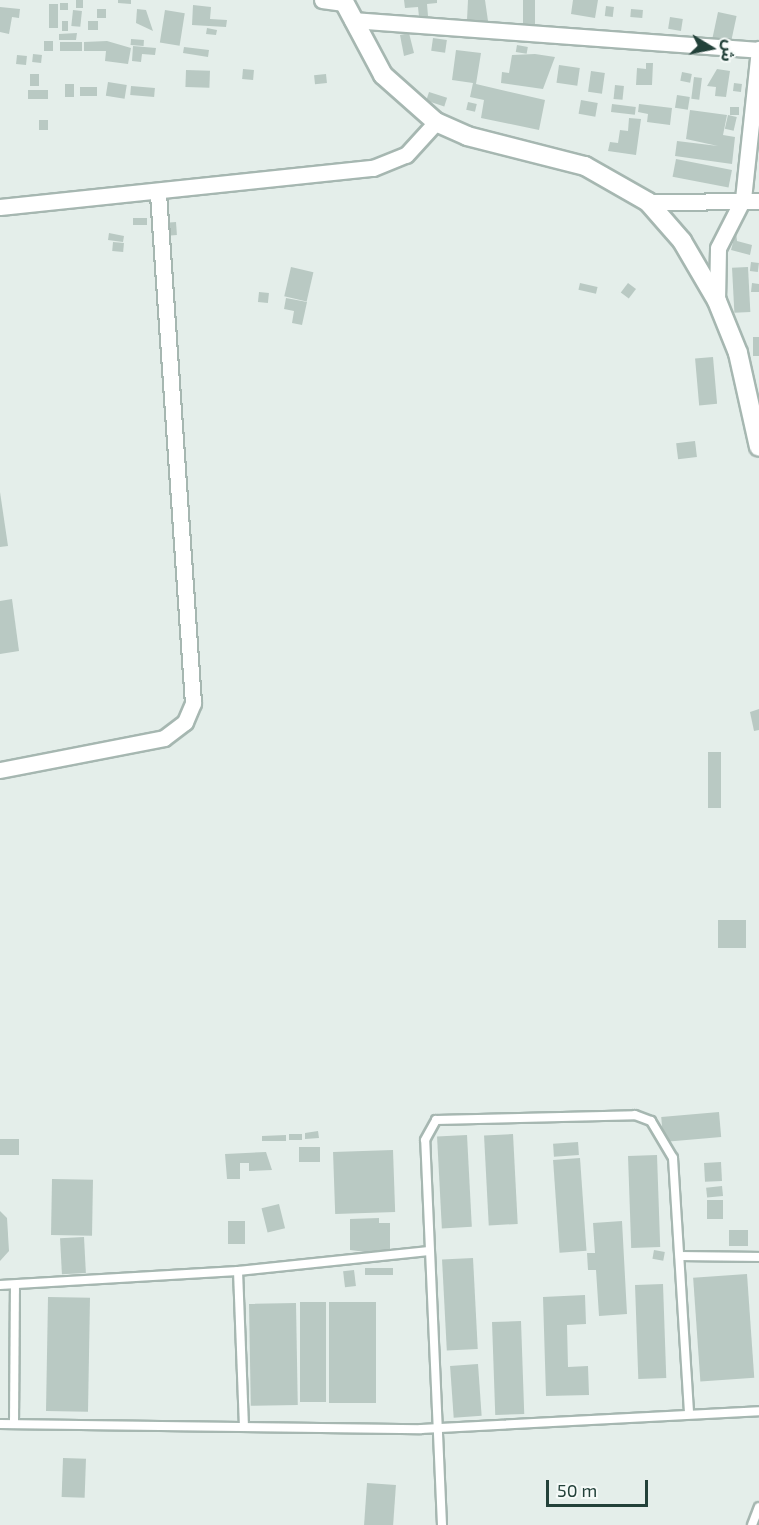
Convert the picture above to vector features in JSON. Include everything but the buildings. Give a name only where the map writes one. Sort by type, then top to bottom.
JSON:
[{"type":"street","points":[[322,0],[344,1],[383,75],[436,122],[467,136],[585,166],[648,202],[682,241],[717,302],[738,353],[758,442]]},
{"type":"street","points":[[352,20],[759,50],[742,199],[718,248],[717,302]]},
{"type":"street","points":[[0,207],[158,193],[373,168],[406,155],[436,122]]},
{"type":"street","points":[[0,770],[164,738],[185,722],[193,704],[158,193]]},
{"type":"street","points":[[648,202],[742,199],[759,201]]},
{"type":"lane","points":[[442,1525],[425,1140],[436,1120],[635,1115],[651,1121],[673,1158],[683,1256],[689,1414]]},
{"type":"lane","points":[[0,1285],[15,1286],[238,1271],[429,1251]]},
{"type":"lane","points":[[683,1256],[759,1257]]},
{"type":"lane","points":[[238,1271],[244,1426]]},
{"type":"lane","points":[[14,1424],[15,1286]]},
{"type":"lane","points":[[0,1424],[436,1428],[759,1411]]},
{"type":"lane","points":[[752,1525],[759,1507]]}]
